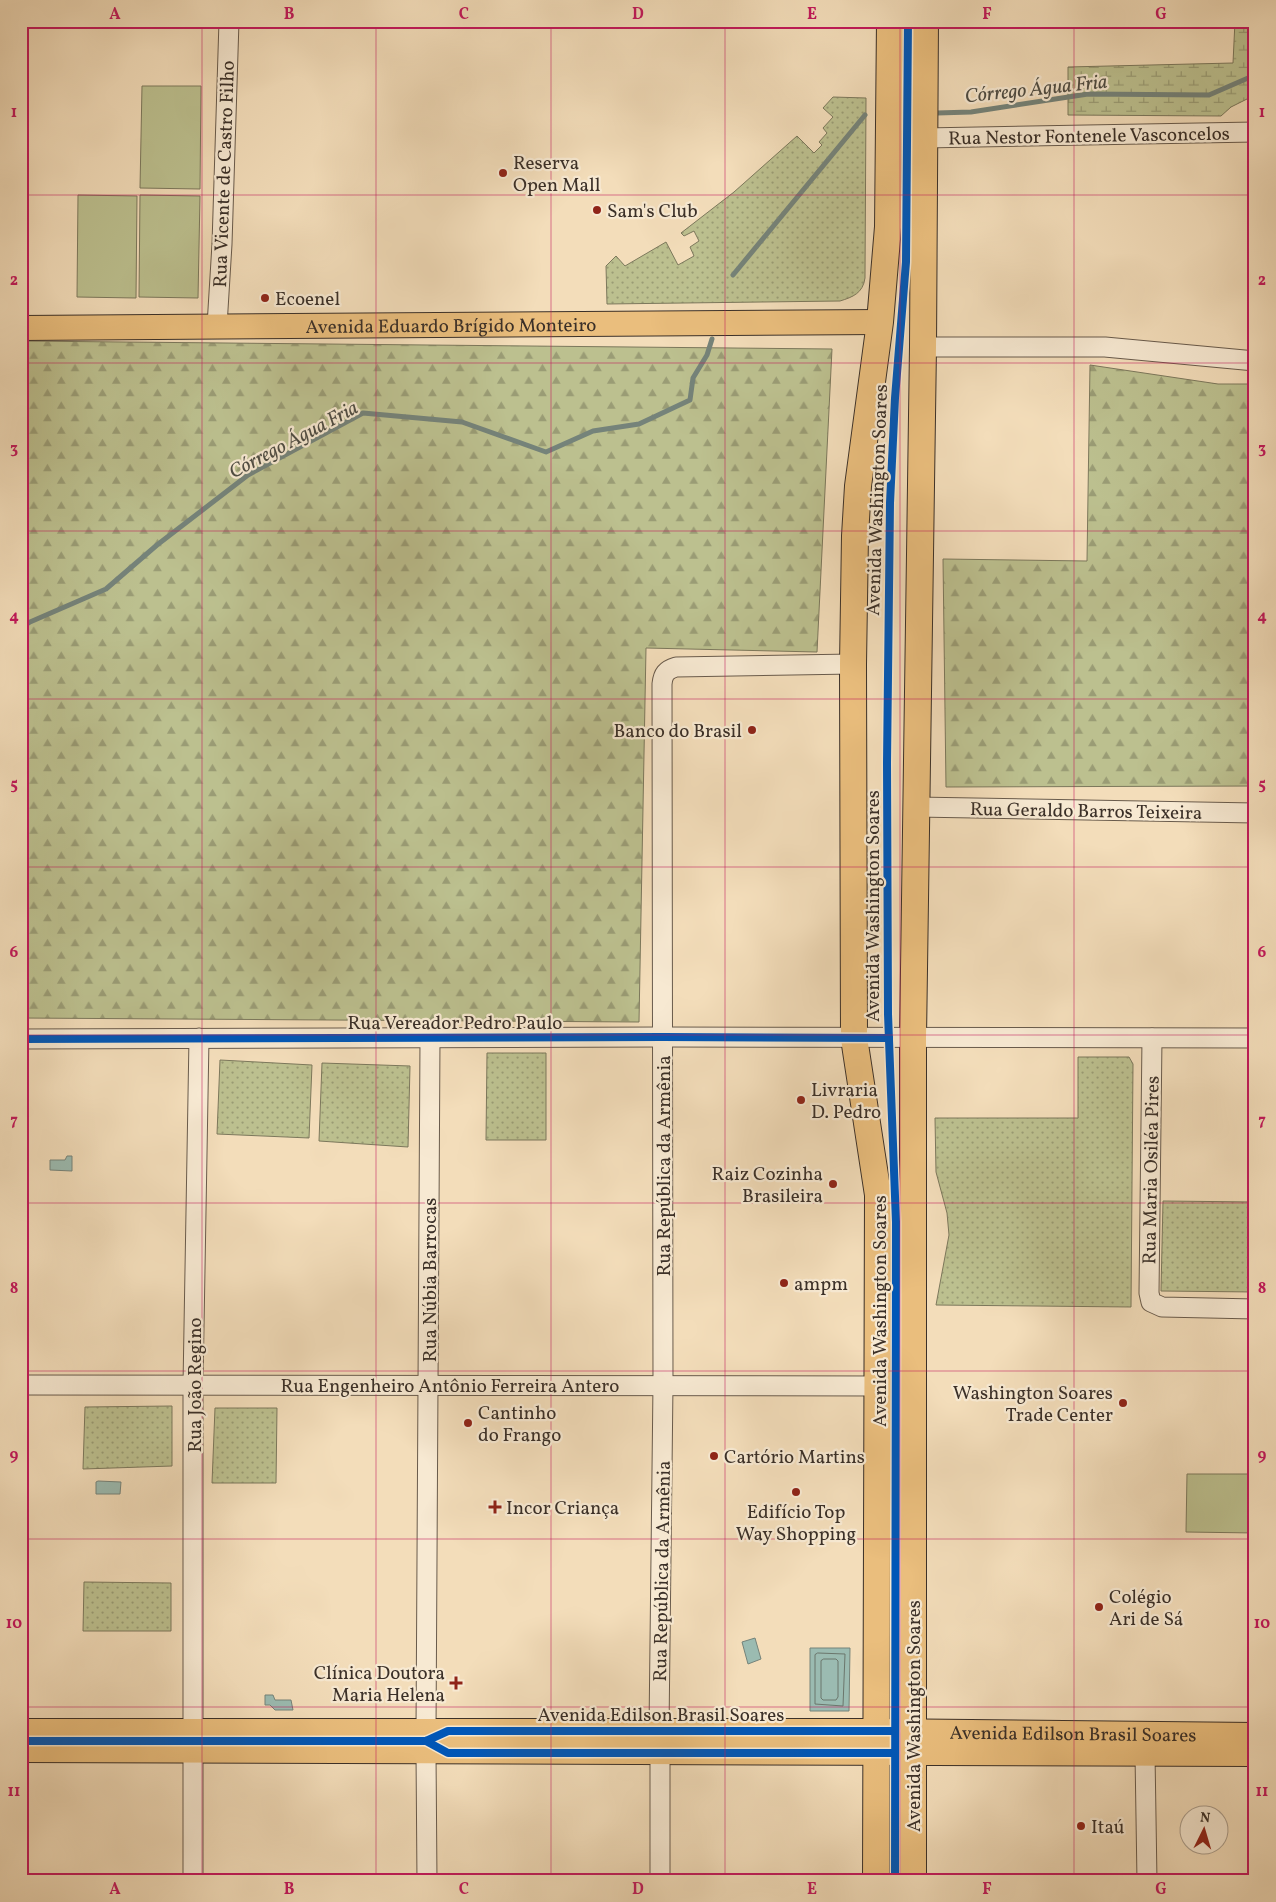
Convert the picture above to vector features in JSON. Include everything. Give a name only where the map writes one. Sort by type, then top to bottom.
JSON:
[{"type":"highway","name":"Avenida Washington Soares","points":[[876,1881],[878,1195],[854,1038],[853,664],[855,536],[858,486],[880,322],[888,227],[890,21]]},
{"type":"highway","name":"Avenida Washington Soares","points":[[913,1881],[912,1038],[923,347],[925,21]]},
{"type":"main road","name":"Avenida Eduardo Brígido Monteiro","points":[[21,328],[880,322]]},
{"type":"main road","name":"Avenida Edilson Brasil Soares","points":[[21,1731],[193,1741],[426,1742],[912,1742],[1255,1735]]},
{"type":"main road","name":"Avenida Edilson Brasil Soares","points":[[21,1750],[193,1741]]},
{"type":"main road","name":"Avenida Edilson Brasil Soares","points":[[912,1742],[1145,1754],[1255,1754]]},
{"type":"street","name":"Rua Vicente de Castro Filho","points":[[217,326],[222,244],[229,21]]},
{"type":"street","name":"Rua Nestor Fontenele Vasconcelos","points":[[924,138],[1255,132]]},
{"type":"street","points":[[923,347],[1105,347],[1255,361]]},
{"type":"street","name":"Rua República da Armênia","points":[[660,1881],[663,1384],[663,675],[670,668],[676,667],[853,664]]},
{"type":"street","name":"Rua Geraldo Barros Teixeira","points":[[916,807],[1255,813]]},
{"type":"street","name":"Rua João Regino","points":[[193,1881],[193,1384],[199,1038]]},
{"type":"street","name":"Rua Maria Osiléa Pires","points":[[1152,1038],[1149,1293],[1151,1302],[1162,1307],[1255,1309]]},
{"type":"street","name":"Rua Vereador Pedro Paulo","points":[[21,1039],[1255,1038]]},
{"type":"street","name":"Rua Núbia Barrocas","points":[[427,1881],[430,1039]]},
{"type":"street","name":"Rua Engenheiro Antônio Ferreira Antero","points":[[21,1385],[663,1384],[878,1386]]},
{"type":"street","points":[[1145,1754],[1147,1881]]},
{"type":"green space","points":[[1235,21],[1255,21],[1255,95],[1231,107],[1221,116],[1068,115],[1068,67],[1233,63]]},
{"type":"green space","points":[[142,86],[201,86],[200,189],[140,188]]},
{"type":"green space","points":[[833,97],[866,98],[865,278],[857,294],[840,301],[607,304],[606,266],[616,256],[625,266],[666,242],[678,265],[694,256],[690,247],[699,241],[694,231],[684,236],[681,233],[734,192],[797,136],[814,153],[822,145],[819,142],[827,133],[823,128],[833,117],[823,108]]},
{"type":"green space","points":[[78,195],[137,196],[136,298],[77,297]]},
{"type":"green space","points":[[140,195],[200,196],[198,298],[139,297]]},
{"type":"green space","points":[[21,341],[832,349],[817,652],[646,648],[639,1022],[21,1018]]},
{"type":"green space","points":[[1090,365],[1218,384],[1255,384],[1255,786],[946,787],[943,559],[1087,561]]},
{"type":"green space","points":[[487,1053],[546,1053],[546,1140],[486,1140]]},
{"type":"green space","points":[[1078,1057],[1129,1057],[1133,1064],[1131,1307],[936,1305],[949,1235],[947,1213],[936,1172],[935,1118],[1078,1118]]},
{"type":"green space","points":[[220,1060],[312,1065],[309,1138],[217,1134]]},
{"type":"green space","points":[[322,1063],[410,1066],[408,1147],[319,1141]]},
{"type":"green space","points":[[1163,1201],[1255,1202],[1255,1292],[1161,1291]]},
{"type":"green space","points":[[172,1406],[172,1466],[83,1469],[85,1407]]},
{"type":"green space","points":[[215,1408],[277,1408],[276,1483],[212,1483]]},
{"type":"green space","points":[[1187,1474],[1255,1474],[1255,1533],[1186,1532]]},
{"type":"green space","points":[[84,1582],[171,1583],[171,1631],[83,1631]]},
{"type":"water","points":[[67,1156],[72,1156],[72,1171],[50,1170],[50,1160],[65,1160]]},
{"type":"water","points":[[96,1482],[121,1482],[120,1494],[96,1494]]},
{"type":"water","points":[[755,1638],[761,1659],[748,1664],[742,1642]]},
{"type":"water","points":[[810,1648],[850,1648],[849,1711],[810,1711]]},
{"type":"water","points":[[265,1695],[273,1695],[275,1700],[291,1700],[293,1710],[275,1710],[270,1705],[265,1705]]},
{"type":"waterway","name":"Córrego Água Fria","points":[[937,113],[971,112],[1088,94],[1209,95],[1255,75]]},
{"type":"waterway","name":"Córrego Água Fria","points":[[733,275],[865,115]]},
{"type":"waterway","name":"Córrego Água Fria","points":[[21,628],[30,622],[106,589],[157,545],[248,475],[363,413],[462,422],[546,452],[593,431],[639,424],[690,400],[693,378],[707,355],[712,339]]},
{"type":"cycle path","points":[[895,1881],[896,1222],[888,1014],[887,763],[890,503],[895,398],[906,262],[908,21]]},
{"type":"cycle path","points":[[21,1039],[889,1038]]},
{"type":"cycle path","points":[[21,1741],[426,1741],[448,1731],[895,1731]]},
{"type":"cycle path","points":[[426,1741],[448,1753],[895,1753]]},
{"type":"place","name":"Reserva Open Mall","points":[[503,173]]},
{"type":"place","name":"Sam's Club","points":[[597,210]]},
{"type":"place","name":"Ecoenel","points":[[265,298]]},
{"type":"place","name":"Banco do Brasil","points":[[752,730]]},
{"type":"place","name":"Livraria D. Pedro","points":[[801,1100]]},
{"type":"place","name":"Raiz Cozinha Brasileira","points":[[833,1184]]},
{"type":"place","name":"ampm","points":[[784,1283]]},
{"type":"place","name":"Washington Soares Trade Center","points":[[1123,1403]]},
{"type":"place","name":"Cantinho do Frango","points":[[468,1423]]},
{"type":"place","name":"Cartório Martins","points":[[714,1456]]},
{"type":"place","name":"Edifício Top Way Shopping","points":[[796,1492]]},
{"type":"place","name":"Incor Criança","points":[[495,1507]]},
{"type":"place","name":"Colégio Ari de Sá","points":[[1099,1607]]},
{"type":"place","name":"Clínica Doutora Maria Helena","points":[[456,1683]]},
{"type":"place","name":"Itaú","points":[[1081,1826]]}]
